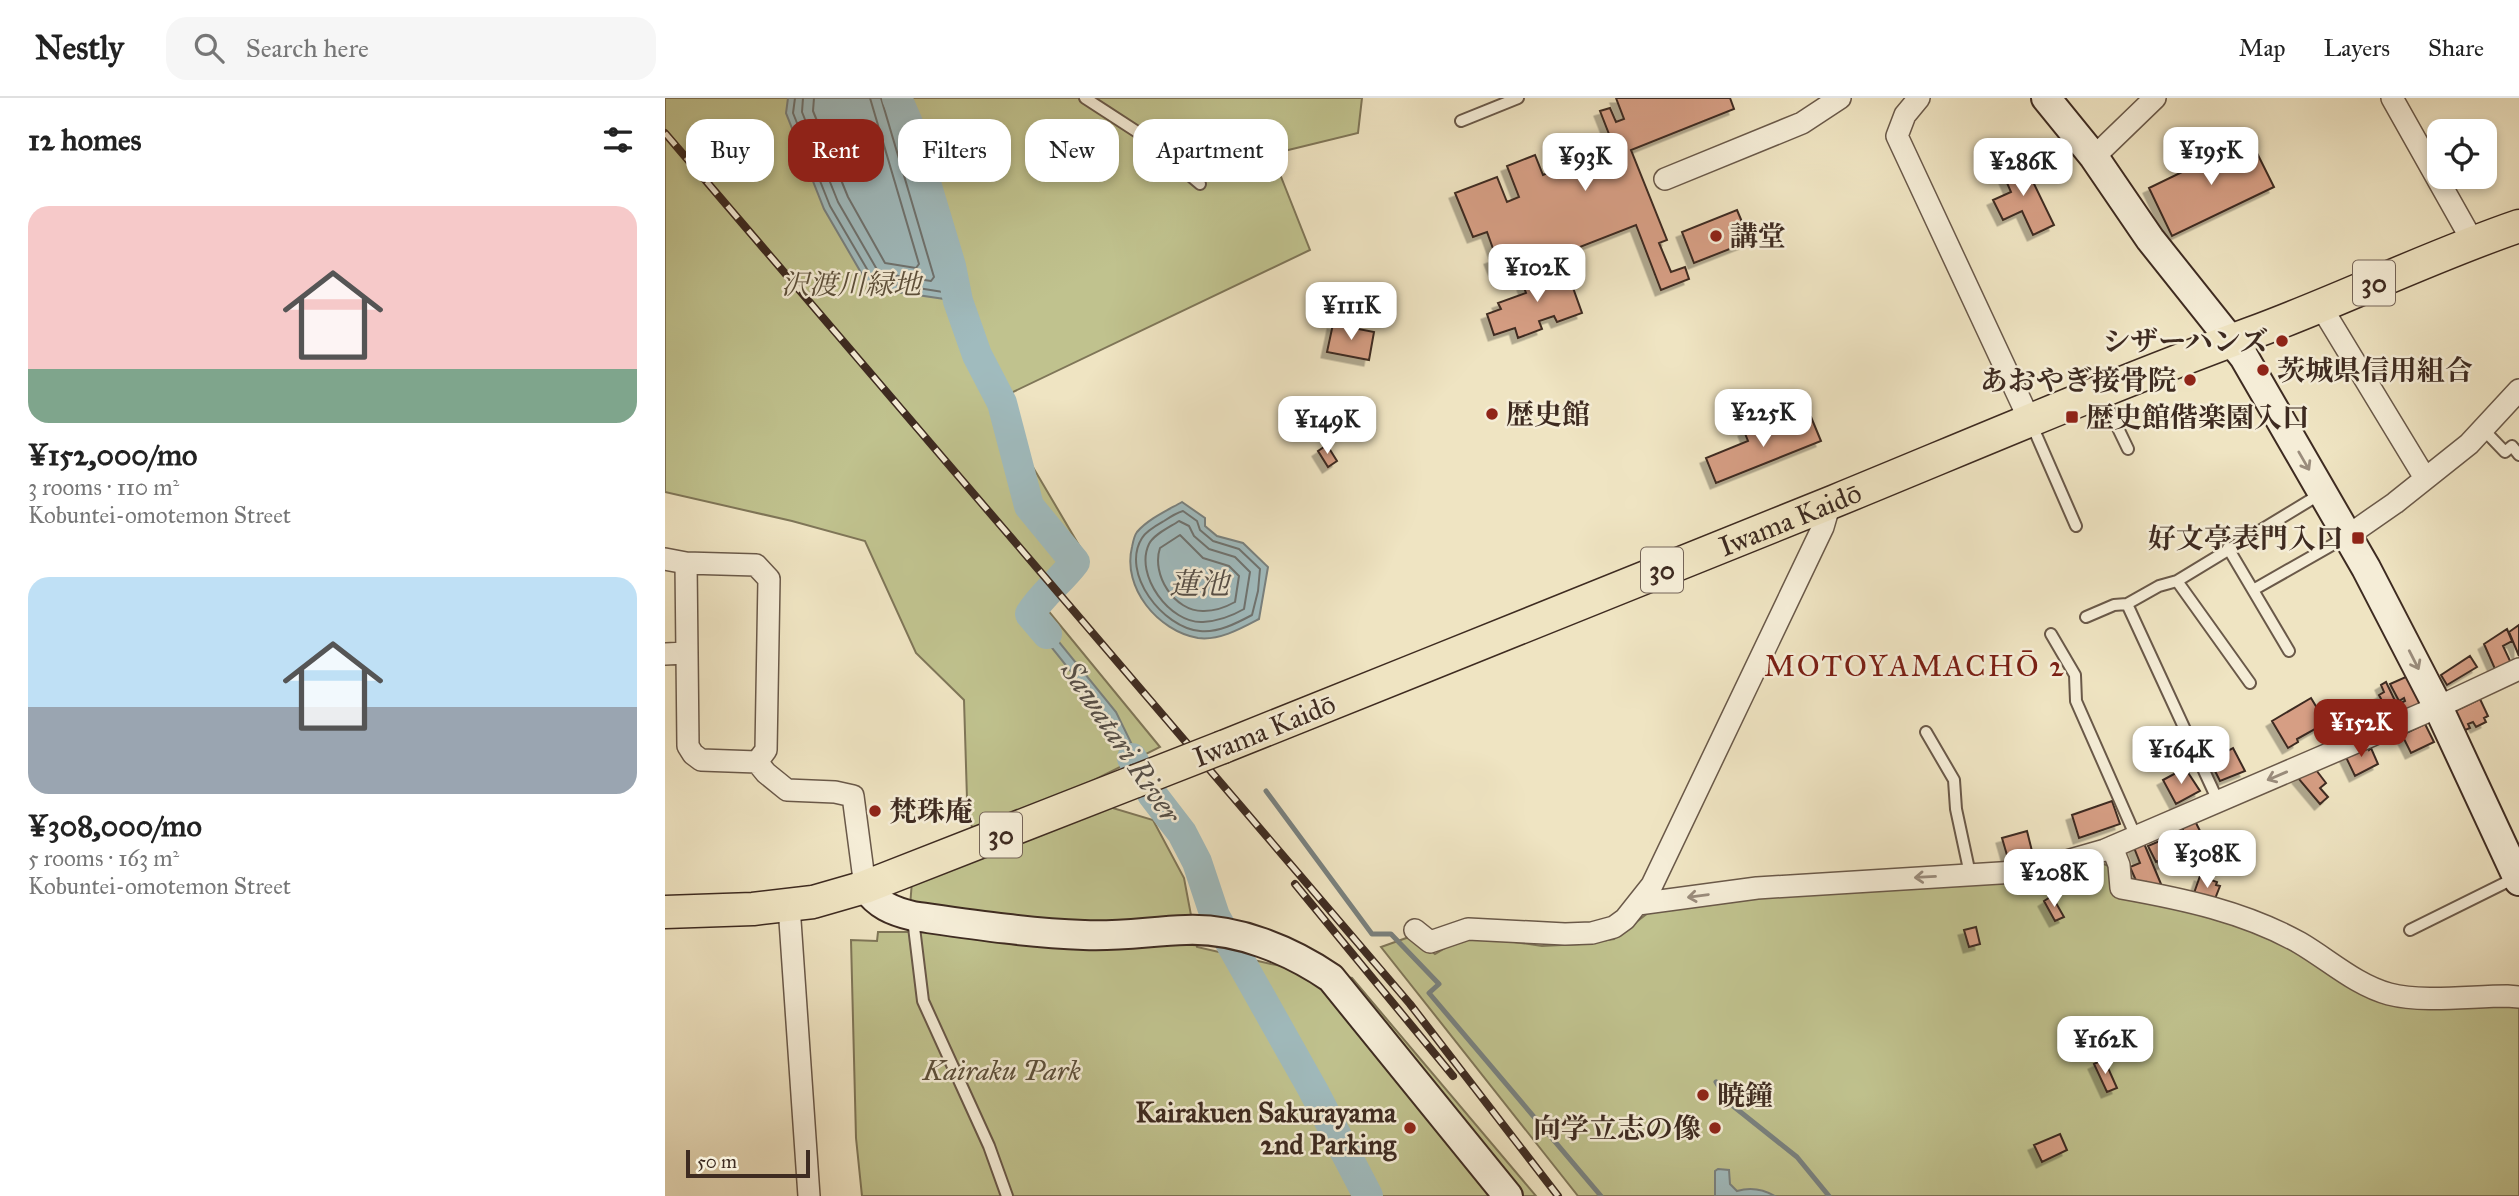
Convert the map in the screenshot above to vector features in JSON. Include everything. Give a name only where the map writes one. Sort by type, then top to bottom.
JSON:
[{"type":"main road","name":"Iwama Kaidō","points":[[865,887],[1223,747],[1831,503],[2100,391],[2519,226]]},
{"type":"main road","name":"30","points":[[665,912],[789,906],[865,887]]},
{"type":"street","points":[[1665,179],[1802,123],[1840,98]]},
{"type":"street","points":[[1919,98],[1905,115],[1897,136],[2030,421]]},
{"type":"street","points":[[2046,98],[2094,157],[2150,239],[2244,357],[2349,535],[2438,707],[2518,879]]},
{"type":"street","points":[[2094,157],[2155,98]]},
{"type":"street","points":[[2392,98],[2473,242]]},
{"type":"street","points":[[2320,305],[2425,478]]},
{"type":"street","points":[[2349,535],[2469,444],[2519,390]]},
{"type":"street","points":[[1415,930],[1430,942],[1468,929],[1592,933],[1614,927],[1638,904],[1652,885],[1823,527],[1831,503]]},
{"type":"street","points":[[665,559],[687,563],[756,565],[769,579],[766,750],[757,762]]},
{"type":"street","points":[[687,563],[688,746],[692,754],[701,760],[757,762]]},
{"type":"street","points":[[665,654],[687,653]]},
{"type":"street","points":[[1638,904],[1757,888],[2032,871],[2112,847],[2438,707],[2519,669]]},
{"type":"street","points":[[757,762],[766,774],[787,790],[835,792],[853,796],[865,887],[874,899],[890,911],[1060,934],[1122,935],[1188,930],[1226,934],[1295,956],[1331,978],[1508,1196]]},
{"type":"street","points":[[2112,847],[2119,865],[2121,888],[2180,898],[2248,919],[2299,943],[2365,985],[2389,994],[2419,998],[2519,997]]},
{"type":"street","points":[[789,906],[809,1196]]},
{"type":"lane","points":[[1085,98],[1142,135],[1200,184]]},
{"type":"lane","points":[[1461,121],[1518,98]]},
{"type":"lane","points":[[2100,391],[2128,449]]},
{"type":"lane","points":[[2030,421],[2076,526]]},
{"type":"lane","points":[[2482,428],[2505,452],[2512,446],[2519,456]]},
{"type":"lane","points":[[2087,617],[2114,605],[2127,604],[2159,586],[2177,581],[2322,493]]},
{"type":"lane","points":[[2253,590],[2349,535]]},
{"type":"lane","points":[[2228,548],[2289,651]]},
{"type":"lane","points":[[2177,581],[2250,683]]},
{"type":"lane","points":[[2127,604],[2218,801]]},
{"type":"lane","points":[[2052,634],[2075,676],[2076,701],[2136,837]]},
{"type":"lane","points":[[1926,732],[1954,780],[1956,809],[1970,874]]},
{"type":"lane","points":[[2410,930],[2518,879]]},
{"type":"lane","points":[[913,916],[923,1001],[989,1146],[1007,1196]]},
{"type":"green space","name":"沢渡川緑地","points":[[665,98],[1362,98],[1358,133],[1288,150],[1288,119],[1133,119],[1133,182],[1283,182],[1310,250],[994,401],[1080,547],[1041,602],[1160,747],[1066,794],[1153,820],[1184,878],[1197,947],[1271,964],[1352,978],[1536,1196],[862,1196],[856,1138],[851,940],[877,941],[878,932],[908,932],[912,881],[976,851],[967,799],[964,700],[916,653],[865,541],[665,492]]},
{"type":"green space","points":[[2093,860],[2117,869],[2117,894],[2159,900],[2276,939],[2350,986],[2519,1005],[2519,1196],[1578,1196],[1381,947],[1412,936],[1435,954],[1467,935],[1542,946],[1581,944],[1614,939],[1648,913],[1682,904]]},
{"type":"water","points":[[788,98],[896,98],[902,119],[898,119],[898,182],[922,182],[958,301],[870,288],[824,209],[813,182],[884,182],[884,119],[788,119],[786,113]]},
{"type":"water","points":[[1008,401],[1035,504],[1043,519],[1081,564],[1049,541],[1023,508]]},
{"type":"water","name":"蓮池","points":[[1182,502],[1205,518],[1205,526],[1217,536],[1243,543],[1268,567],[1259,619],[1222,636],[1198,638],[1169,627],[1146,605],[1132,578],[1130,562],[1134,537],[1147,523]]},
{"type":"water","points":[[1035,595],[1037,615],[1116,712],[1144,769],[1134,774],[1093,699],[1024,613]]},
{"type":"water","points":[[1729,1170],[1730,1184],[1737,1191],[1756,1189],[1775,1196],[1715,1196],[1715,1171]]},
{"type":"building","points":[[1616,98],[1730,98],[1734,109],[1631,150],[1667,240],[1659,243],[1671,272],[1685,267],[1689,279],[1661,290],[1636,225],[1498,279],[1490,259],[1496,257],[1487,232],[1473,237],[1455,193],[1497,177],[1507,202],[1519,197],[1507,166],[1535,155],[1543,175],[1614,147],[1600,111],[1610,108],[1616,122],[1624,119]]},
{"type":"building","points":[[2250,139],[2274,187],[2172,236],[2149,188]]},
{"type":"building","points":[[2021,157],[2054,225],[2033,235],[2022,211],[2003,220],[1993,200],[2011,192],[2000,167]]},
{"type":"building","name":"講堂","points":[[1737,210],[1750,241],[1694,263],[1682,232]]},
{"type":"building","points":[[1557,262],[1562,277],[1568,274],[1582,313],[1557,322],[1554,316],[1539,321],[1542,329],[1518,338],[1515,328],[1494,335],[1487,314],[1501,309],[1498,303],[1526,293],[1523,285],[1543,278],[1540,268]]},
{"type":"building","points":[[1333,324],[1374,332],[1369,360],[1327,352]]},
{"type":"building","points":[[1811,417],[1821,441],[1716,483],[1706,458],[1748,441],[1744,431],[1763,423],[1768,434]]},
{"type":"building","points":[[1327,445],[1337,461],[1328,467],[1318,451]]},
{"type":"building","points":[[2519,625],[2519,656],[2509,632]]},
{"type":"building","points":[[2507,629],[2512,641],[2503,646],[2511,663],[2495,669],[2484,644]]},
{"type":"building","points":[[2470,656],[2477,667],[2447,685],[2441,675]]},
{"type":"building","points":[[2408,676],[2421,704],[2393,718],[2379,695],[2384,692],[2381,685],[2386,682],[2397,705],[2405,701],[2404,698],[2399,701],[2390,684]]},
{"type":"building","points":[[2311,698],[2326,723],[2297,739],[2298,742],[2288,748],[2272,721]]},
{"type":"building","points":[[2480,699],[2488,716],[2484,718],[2486,722],[2476,727],[2473,722],[2468,724],[2470,728],[2458,733],[2449,714]]},
{"type":"building","points":[[2425,724],[2434,742],[2411,753],[2402,735]]},
{"type":"building","points":[[2366,743],[2378,764],[2355,776],[2344,753]]},
{"type":"building","points":[[2233,748],[2245,771],[2220,781],[2211,763]]},
{"type":"building","points":[[2313,766],[2326,783],[2320,788],[2328,797],[2320,804],[2298,778]]},
{"type":"building","points":[[2185,768],[2200,791],[2176,804],[2163,780]]},
{"type":"building","points":[[2112,801],[2120,824],[2079,838],[2072,815]]},
{"type":"building","points":[[2194,819],[2202,835],[2199,836],[2202,842],[2192,848],[2181,826]]},
{"type":"building","points":[[2027,831],[2032,851],[2009,862],[2002,838]]},
{"type":"building","points":[[2178,833],[2183,846],[2186,844],[2192,856],[2184,860],[2182,855],[2159,865],[2148,846]]},
{"type":"building","points":[[2143,841],[2161,884],[2148,889],[2146,882],[2138,885],[2130,867],[2140,863],[2133,845]]},
{"type":"building","points":[[2200,876],[2217,882],[2216,885],[2220,886],[2213,904],[2193,896]]},
{"type":"building","points":[[2052,896],[2064,917],[2055,921],[2044,901]]},
{"type":"building","points":[[1976,927],[1980,944],[1969,947],[1964,930]]},
{"type":"building","points":[[2104,1059],[2117,1088],[2107,1092],[2094,1064]]},
{"type":"building","points":[[2060,1134],[2067,1150],[2042,1162],[2034,1145]]},
{"type":"waterway","name":"Sawatari River","points":[[897,98],[908,123],[951,266],[958,301],[977,355],[1002,403],[1029,506],[1075,562],[1030,614],[1047,634]]},
{"type":"waterway","name":"Sawatari River","points":[[1132,758],[1152,794],[1182,833],[1197,862],[1215,916],[1313,1090],[1368,1196]]},
{"type":"waterway","points":[[1266,791],[1372,934],[1391,934],[1439,984],[1429,993],[1601,1196]]},
{"type":"waterway","points":[[1716,1082],[1728,1102],[1797,1157],[1829,1196]]},
{"type":"railway","points":[[665,133],[1410,1004],[1558,1196]]},
{"type":"railway","points":[[1295,884],[1453,1076]]},
{"type":"place","name":"講堂","points":[[1716,236]]},
{"type":"place","name":"シザーハンズ","points":[[2282,341]]},
{"type":"place","name":"茨城県信用組合","points":[[2263,370]]},
{"type":"place","name":"あおやぎ接骨院","points":[[2190,380]]},
{"type":"place","name":"歴史館","points":[[1492,414]]},
{"type":"place","name":"歴史館偕楽園入口","points":[[2072,417]]},
{"type":"place","name":"好文亭表門入口","points":[[2358,538]]},
{"type":"place","name":"梵珠庵","points":[[875,811]]},
{"type":"place","name":"暁鐘","points":[[1703,1095]]},
{"type":"place","name":"Kairakuen Sakurayama 2nd Parking","points":[[1410,1128]]},
{"type":"place","name":"向学立志の像","points":[[1715,1128]]},
{"type":"district","name":"MOTOYAMACHŌ 2","points":[[1915,666]]},
{"type":"park label","name":"Kairaku Park","points":[[1002,1070]]}]
